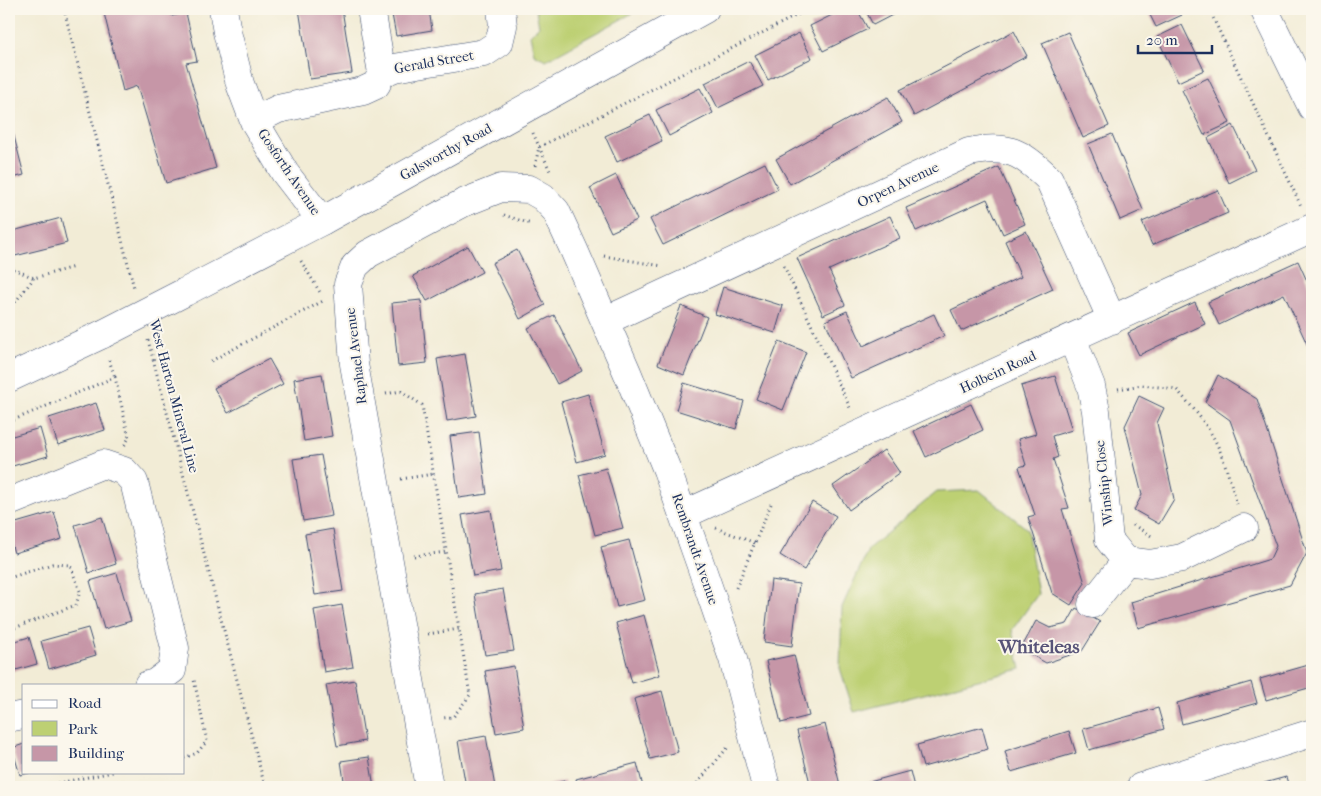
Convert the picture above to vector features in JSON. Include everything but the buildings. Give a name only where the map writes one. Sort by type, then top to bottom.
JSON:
[{"type":"street","name":"Gosforth Avenue","points":[[223,9],[240,84],[254,121],[285,173],[322,221]]},
{"type":"street","points":[[371,9],[382,73]]},
{"type":"street","name":"Gerald Street","points":[[254,121],[278,110],[363,91],[376,85],[382,73],[394,68],[484,53],[499,42],[503,26],[501,9]]},
{"type":"street","name":"Galsworthy Road","points":[[9,378],[105,343],[186,292],[322,221],[704,9]]},
{"type":"street","points":[[1264,9],[1312,107]]},
{"type":"street","name":"Orpen Avenue","points":[[604,320],[969,152],[987,148],[1003,149],[1018,154],[1034,164],[1049,179],[1112,320]]},
{"type":"street","points":[[348,284],[355,266],[368,254],[463,203],[501,188],[528,189],[543,198],[556,211],[604,320]]},
{"type":"street","name":"Holbein Road","points":[[683,515],[1312,229]]},
{"type":"street","name":"Raphael Avenue","points":[[348,284],[354,364],[429,787]]},
{"type":"street","name":"Rembrandt Avenue","points":[[604,320],[663,462],[721,624],[733,659],[766,787]]},
{"type":"street","name":"Winship Close","points":[[1072,338],[1093,394],[1109,540],[1126,561]]},
{"type":"street","points":[[9,502],[103,464],[124,471],[134,482],[175,648],[172,670],[152,684]]},
{"type":"street","points":[[1092,604],[1126,561],[1150,564],[1186,556],[1244,528]]},
{"type":"street","points":[[9,716],[13,718],[22,716]]},
{"type":"street","points":[[1140,787],[1312,733]]},
{"type":"path","points":[[64,9],[136,295]]},
{"type":"path","points":[[540,148],[809,9]]},
{"type":"path","points":[[1210,9],[1312,229]]},
{"type":"path","points":[[522,110],[551,173]]},
{"type":"path","points":[[773,243],[862,434]]},
{"type":"path","points":[[574,250],[669,267]]},
{"type":"path","points":[[9,267],[34,278]]},
{"type":"path","points":[[9,310],[34,278],[74,267]]},
{"type":"path","points":[[211,361],[325,300],[348,284]]},
{"type":"path","name":"West Harton Mineral Line","points":[[146,334],[264,787]]},
{"type":"path","points":[[105,343],[129,438],[111,466]]},
{"type":"path","points":[[9,422],[115,377]]},
{"type":"path","points":[[1093,394],[1142,385],[1176,389],[1197,411],[1213,436],[1226,467],[1244,528]]},
{"type":"path","points":[[360,398],[401,392],[422,405],[470,695],[453,717],[417,720]]},
{"type":"path","points":[[721,624],[787,468]]},
{"type":"path","points":[[375,483],[434,474]]},
{"type":"path","points":[[1106,509],[1186,556]]},
{"type":"path","points":[[389,560],[446,552]]},
{"type":"path","points":[[9,578],[52,564],[70,565],[80,591],[76,605],[9,630]]},
{"type":"path","points":[[402,638],[459,629]]},
{"type":"path","points":[[175,648],[191,666],[207,741],[197,753],[185,758]]},
{"type":"path","points":[[694,787],[749,722]]},
{"type":"path","points":[[38,787],[103,774]]},
{"type":"green space","points":[[533,9],[640,9],[546,60],[534,54],[530,35],[539,26],[536,11]]},
{"type":"green space","points":[[979,490],[1027,529],[1038,594],[1012,630],[1021,669],[854,712],[840,668],[842,607],[869,548],[937,492]]},
{"type":"district","name":"Whiteleas","points":[[1039,647]]}]
